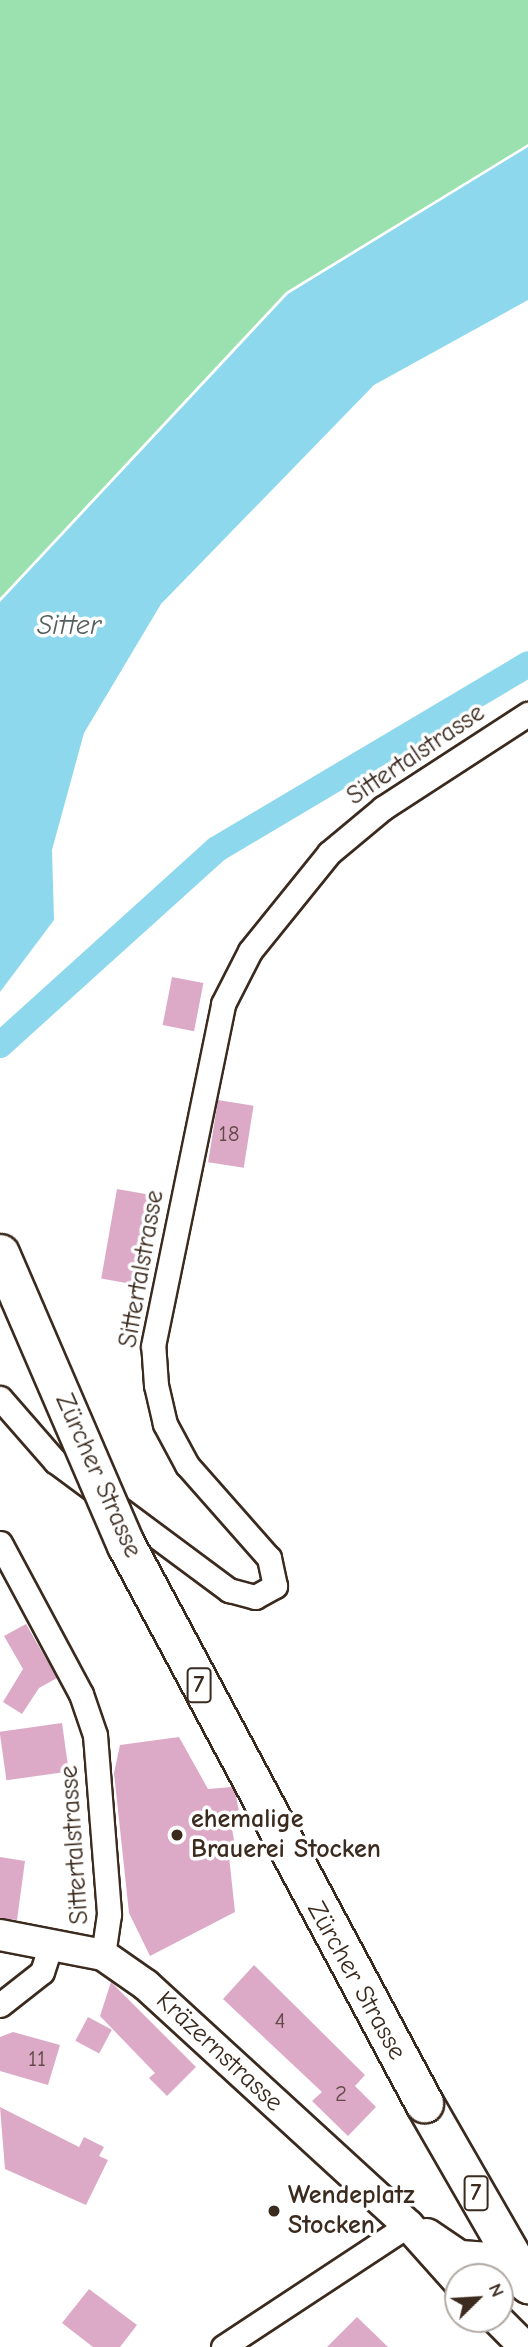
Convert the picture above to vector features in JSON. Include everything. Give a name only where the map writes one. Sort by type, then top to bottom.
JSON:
[{"type":"main road","name":"Zürcher Strasse","points":[[0,1253],[127,1545],[424,2103],[528,2286]]},
{"type":"street","name":"Sittertalstrasse","points":[[0,1398],[55,1461],[229,1590],[255,1597],[275,1586],[270,1558],[187,1465],[165,1424],[156,1385],[153,1346],[223,1004],[250,951],[329,853],[383,808],[528,714]]},
{"type":"street","name":"Sittertalstrasse","points":[[0,1543],[81,1694],[95,1735],[109,1914],[103,1955]]},
{"type":"street","name":"Kräzernstrasse","points":[[0,1935],[103,1955],[146,1985],[408,2225],[444,2265]]},
{"type":"street","points":[[0,2005],[42,1972],[51,1944]]},
{"type":"street","points":[[485,2210],[486,2258]]},
{"type":"street","name":"Kräzernstrasse","points":[[408,2225],[460,2256],[486,2258],[528,2286]]},
{"type":"street","points":[[223,2347],[408,2225]]},
{"type":"street","points":[[510,2333],[525,2347]]},
{"type":"green space","points":[[0,0],[528,0],[528,144],[286,292],[0,598]]},
{"type":"water","name":"Sitter","points":[[528,147],[528,300],[374,385],[161,604],[84,733],[52,850],[54,920],[0,992],[0,602],[288,294]]},
{"type":"building","points":[[172,977],[203,983],[194,1031],[163,1025]]},
{"type":"building","points":[[218,1100],[254,1106],[244,1168],[208,1162]]},
{"type":"building","points":[[117,1189],[158,1196],[143,1286],[101,1279]]},
{"type":"building","points":[[26,1624],[57,1678],[39,1688],[22,1714],[3,1702],[23,1669],[4,1636]]},
{"type":"building","points":[[62,1723],[69,1772],[6,1780],[0,1732]]},
{"type":"building","name":"ehemalige Brauerei Stocken","points":[[179,1737],[208,1789],[232,1787],[236,1796],[241,1822],[231,1823],[235,1846],[228,1847],[235,1912],[150,1956],[129,1913],[114,1773],[120,1745]]},
{"type":"building","points":[[0,1857],[25,1861],[17,1920],[0,1918]]},
{"type":"building","points":[[254,1965],[365,2075],[355,2086],[376,2107],[348,2136],[312,2101],[322,2092],[223,1999]]},
{"type":"building","points":[[111,1982],[196,2067],[167,2096],[149,2078],[155,2073],[100,2016]]},
{"type":"building","points":[[88,2017],[112,2030],[99,2054],[75,2041]]},
{"type":"building","points":[[13,2032],[60,2045],[48,2085],[0,2071],[0,2037]]},
{"type":"building","points":[[0,2107],[79,2147],[84,2137],[104,2147],[99,2156],[108,2160],[86,2205],[5,2169]]},
{"type":"building","points":[[89,2289],[137,2325],[120,2347],[93,2347],[62,2323]]},
{"type":"building","points":[[357,2317],[388,2347],[327,2347]]},
{"type":"waterway","points":[[0,1045],[217,849],[528,664]]},
{"type":"place","name":"ehemalige Brauerei Stocken","points":[[177,1835]]},
{"type":"place","name":"Wendeplatz Stocken","points":[[274,2211]]}]
